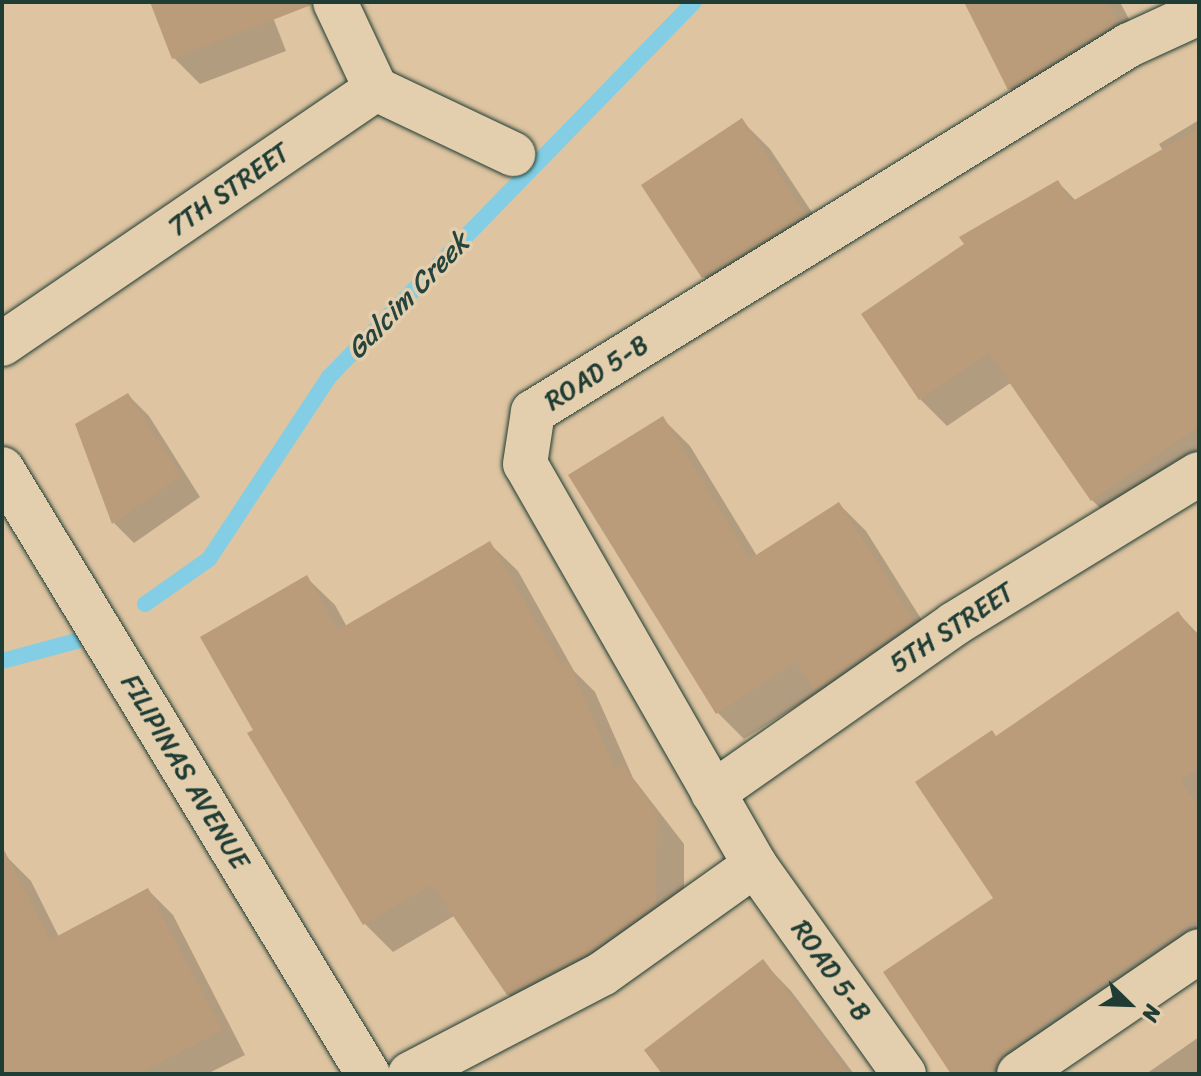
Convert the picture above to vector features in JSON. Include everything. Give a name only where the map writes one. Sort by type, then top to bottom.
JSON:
[{"type":"street","points":[[335,2],[376,89],[513,154]]},
{"type":"street","name":"ROAD 5-B","points":[[904,1074],[755,865],[525,464],[533,412],[1129,45],[1199,13]]},
{"type":"street","name":"7TH STREET","points":[[2,344],[376,89]]},
{"type":"street","name":"FILIPINAS AVENUE","points":[[2,469],[368,1074]]},
{"type":"street","name":"5TH STREET","points":[[713,793],[954,624],[1199,474]]},
{"type":"street","points":[[410,1074],[602,974],[755,865]]},
{"type":"street","points":[[1019,1074],[1199,951]]},
{"type":"building","points":[[150,2],[310,2],[311,5],[172,59]]},
{"type":"building","points":[[964,2],[1108,2],[1118,23],[1008,90]]},
{"type":"building","points":[[742,118],[806,215],[702,278],[641,185]]},
{"type":"building","points":[[1199,128],[1199,426],[1091,501],[989,353],[919,400],[861,314],[964,244],[959,237],[1058,180],[1071,202]]},
{"type":"building","points":[[128,393],[181,476],[112,524],[75,424]]},
{"type":"building","points":[[663,416],[750,559],[839,502],[914,621],[815,691],[796,662],[716,714],[568,475]]},
{"type":"building","points":[[490,541],[561,665],[568,661],[615,769],[622,764],[657,814],[656,905],[589,953],[507,995],[432,885],[363,925],[247,733],[253,730],[200,637],[307,575],[338,630]]},
{"type":"building","points":[[1178,611],[1199,642],[1199,767],[1180,780],[1199,808],[1199,918],[1058,1013],[1004,1054],[992,1074],[951,1074],[883,972],[993,898],[915,782],[992,730],[996,736]]},
{"type":"building","points":[[2,846],[50,940],[148,888],[222,1030],[139,1074],[2,1074]]},
{"type":"building","points":[[763,959],[849,1074],[662,1074],[644,1050]]},
{"type":"waterway","name":"Galcim Creek","points":[[145,604],[209,559],[329,377],[694,2]]},
{"type":"waterway","name":"Galcim Creek","points":[[2,661],[76,641]]}]
